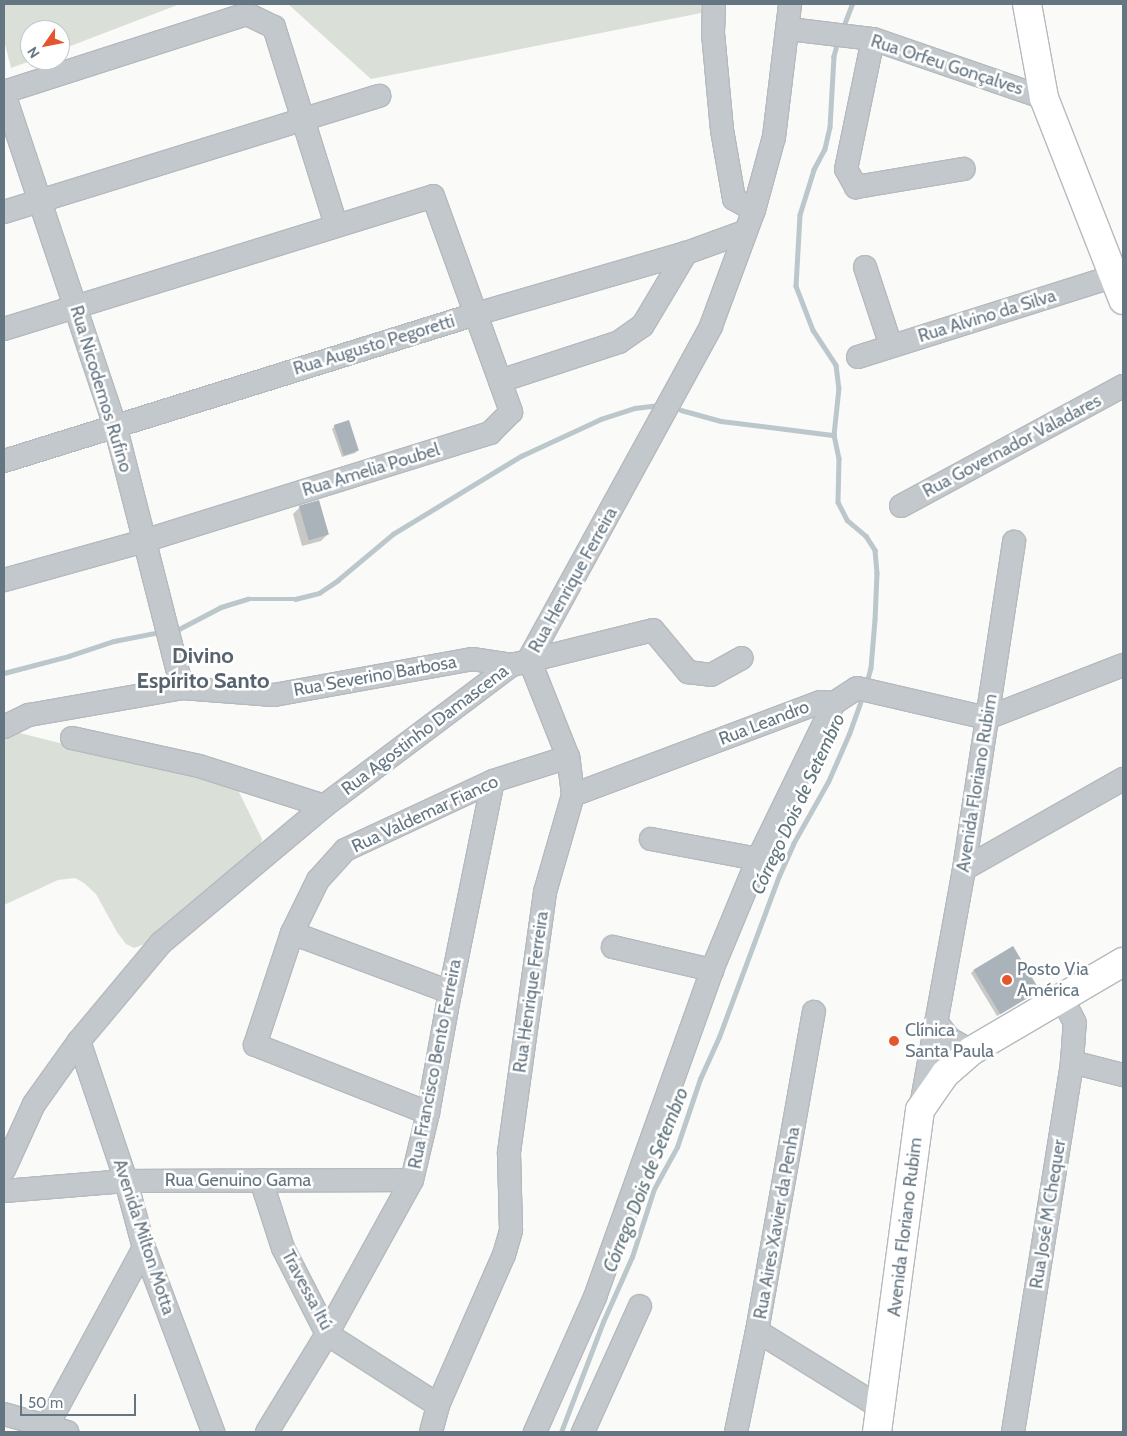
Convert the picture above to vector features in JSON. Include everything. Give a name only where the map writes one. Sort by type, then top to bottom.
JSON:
[{"type":"main road","points":[[1027,4],[1044,98],[1119,288]]},
{"type":"main road","points":[[920,1110],[945,1074],[971,1051],[1123,962]]},
{"type":"main road","name":"Avenida Floriano Rubim","points":[[882,1425],[920,1110]]},
{"type":"street","points":[[714,4],[713,33],[722,130],[734,199],[754,210]]},
{"type":"street","name":"Rua Henrique Ferreira","points":[[431,1432],[438,1405],[504,1255],[511,1230],[509,1152],[545,892],[573,795],[568,758],[520,662],[711,326],[744,232],[754,210],[774,137],[789,29],[790,4]]},
{"type":"street","points":[[4,93],[247,14],[274,27],[336,226],[4,328]]},
{"type":"street","name":"Rua Orfeu Gonçalves","points":[[789,29],[862,37],[1044,98]]},
{"type":"street","points":[[862,37],[846,169],[856,187],[964,169]]},
{"type":"street","name":"Rua Nicodemos Rufino","points":[[4,93],[115,425],[182,688]]},
{"type":"street","points":[[4,212],[379,96]]},
{"type":"street","name":"Rua Amelia Poubel","points":[[4,580],[144,541],[490,432],[511,412],[433,196],[336,226]]},
{"type":"street","name":"Rua Augusto Pegoretti","points":[[4,461],[476,314],[686,254],[744,232]]},
{"type":"street","points":[[500,382],[619,342],[643,325],[686,254]]},
{"type":"street","points":[[865,267],[890,346]]},
{"type":"street","name":"Rua Alvino da Silva","points":[[858,357],[890,346],[1119,288]]},
{"type":"street","name":"Rua Governador Valadares","points":[[901,506],[1123,386]]},
{"type":"street","name":"Avenida Floriano Rubim","points":[[920,1110],[964,869],[1014,542]]},
{"type":"street","name":"Rua Agostinho Damascena","points":[[4,1170],[34,1104],[79,1041],[161,943],[324,806],[520,662],[653,630],[688,672],[711,675],[742,658]]},
{"type":"street","name":"Rua Severino Barbosa","points":[[4,727],[29,715],[182,688],[274,695],[472,659],[520,662]]},
{"type":"street","points":[[987,718],[1123,664]]},
{"type":"street","name":"Rua Leandro","points":[[573,795],[820,702],[834,703],[857,688],[987,718]]},
{"type":"street","points":[[534,1432],[596,1298],[712,970],[758,859],[834,703]]},
{"type":"street","name":"Rua Agostinho Damascena","points":[[72,738],[199,766],[324,806]]},
{"type":"street","name":"Rua Valdemar Fianco","points":[[428,1113],[255,1044],[292,933],[318,880],[345,850],[493,781],[568,758]]},
{"type":"street","points":[[964,869],[1123,779]]},
{"type":"street","name":"Rua Francisco Bento Ferreira","points":[[267,1432],[327,1334],[412,1180],[428,1113],[450,992],[493,781]]},
{"type":"street","points":[[651,839],[758,859]]},
{"type":"street","points":[[292,933],[450,992]]},
{"type":"street","points":[[613,948],[712,970]]},
{"type":"street","name":"Rua José M Chequer","points":[[1013,1432],[1072,1062],[1075,1023],[1062,997]]},
{"type":"street","name":"Rua Aires Xavier da Penha","points":[[736,1432],[757,1331],[814,1012]]},
{"type":"street","points":[[936,1022],[950,1039],[971,1051]]},
{"type":"street","name":"Avenida Milton Motta","points":[[79,1041],[126,1181],[144,1248],[213,1432]]},
{"type":"street","points":[[1072,1062],[1123,1075]]},
{"type":"street","name":"Travessa Itú","points":[[261,1180],[283,1248],[327,1334],[438,1405]]},
{"type":"street","name":"Rua Genuino Gama","points":[[4,1191],[126,1181],[412,1180]]},
{"type":"street","points":[[4,1414],[53,1430],[144,1248]]},
{"type":"street","points":[[583,1432],[640,1306]]},
{"type":"street","points":[[757,1331],[882,1425]]},
{"type":"shaded area","points":[[4,4],[180,4],[70,46],[70,20],[20,20],[20,65],[11,68],[4,40]]},
{"type":"shaded area","points":[[288,4],[711,4],[711,11],[371,79]]},
{"type":"shaded area","points":[[4,732],[16,732],[237,788],[262,839],[259,850],[155,940],[134,948],[126,944],[117,932],[96,894],[75,878],[58,880],[4,905]]},
{"type":"building","points":[[349,420],[359,450],[344,455],[334,425]]},
{"type":"building","points":[[319,500],[329,535],[309,540],[299,506]]},
{"type":"building","name":"Posto Via América","points":[[1013,946],[1040,991],[1000,1014],[974,970]]},
{"type":"waterway","name":"Córrego Dois de Setembro","points":[[842,30],[852,4]]},
{"type":"waterway","name":"Córrego Dois de Setembro","points":[[838,42],[834,56],[830,127],[825,149],[814,170],[800,215],[796,286],[813,330],[836,365],[839,388],[834,435],[839,458],[838,502],[847,520],[866,536],[875,550],[877,573],[875,620],[871,668],[867,683]]},
{"type":"waterway","points":[[179,629],[221,607],[248,599],[295,599],[319,593],[338,580],[393,534],[521,456],[601,419],[635,408],[659,405]]},
{"type":"waterway","points":[[681,410],[721,421],[834,435]]},
{"type":"waterway","points":[[4,673],[69,656],[114,641],[160,632]]},
{"type":"waterway","name":"Córrego Dois de Setembro","points":[[561,1432],[603,1322],[632,1257],[654,1189],[677,1147],[700,1079],[719,1037],[779,876],[793,844],[828,782],[849,734],[863,695]]},
{"type":"place","name":"Posto Via América","points":[[1007,980]]},
{"type":"place","name":"Clínica Santa Paula","points":[[894,1041]]},
{"type":"district","name":"Divino Espírito Santo","points":[[203,668]]}]
